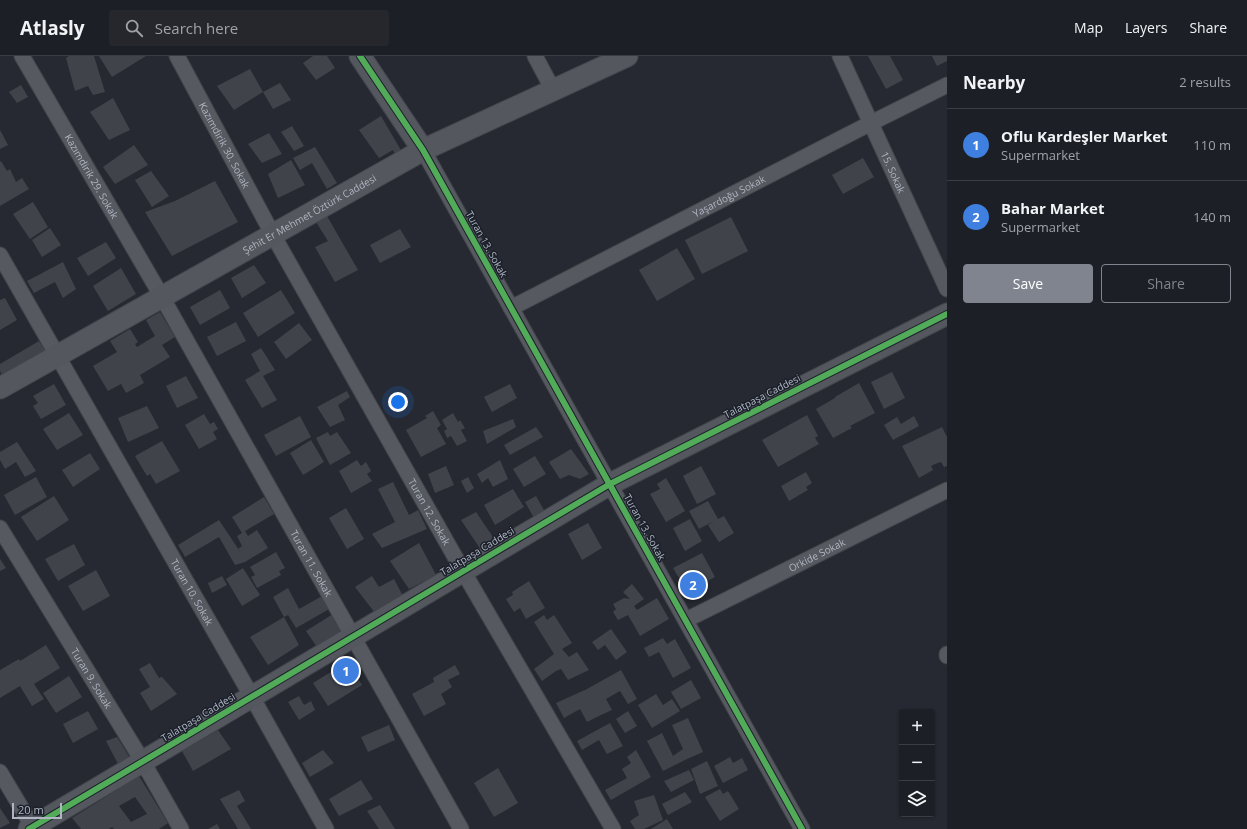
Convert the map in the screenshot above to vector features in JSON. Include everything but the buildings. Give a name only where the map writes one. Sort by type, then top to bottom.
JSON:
[{"type":"street","name":"Kazımdirik 29. Sokak","points":[[22,56],[162,297]]},
{"type":"street","name":"Kazımdirik 30. Sokak","points":[[177,56],[273,235]]},
{"type":"street","points":[[360,56],[423,150]]},
{"type":"street","points":[[535,56],[553,90]]},
{"type":"street","name":"Şehit Er Mehmet Öztürk Caddesi","points":[[0,388],[423,150],[627,56]]},
{"type":"street","name":"15. Sokak","points":[[840,56],[947,289]]},
{"type":"street","name":"Yaşardoğu Sokak","points":[[511,308],[947,85]]},
{"type":"street","name":"Turan 13. Sokak","points":[[423,150],[802,829]]},
{"type":"street","name":"Turan 12. Sokak","points":[[273,235],[463,571],[613,829]]},
{"type":"street","name":"Turan 10. Sokak","points":[[0,255],[326,829]]},
{"type":"street","name":"Turan 11. Sokak","points":[[162,297],[461,829]]},
{"type":"street","name":"Talatpaşa Caddesi","points":[[32,828],[610,484],[947,314]]},
{"type":"street","name":"Orkide Sokak","points":[[686,620],[947,490]]},
{"type":"street","name":"Turan 9. Sokak","points":[[0,528],[143,762],[181,829]]},
{"type":"street","points":[[0,772],[32,828]]},
{"type":"cycle path","points":[[360,56],[423,150],[802,829]]},
{"type":"cycle path","points":[[29,829],[610,484],[947,314]]},
{"type":"place","name":"Bahar Market","points":[[693,585]]},
{"type":"place","name":"Oflu Kardeşler Market","points":[[346,671]]}]
